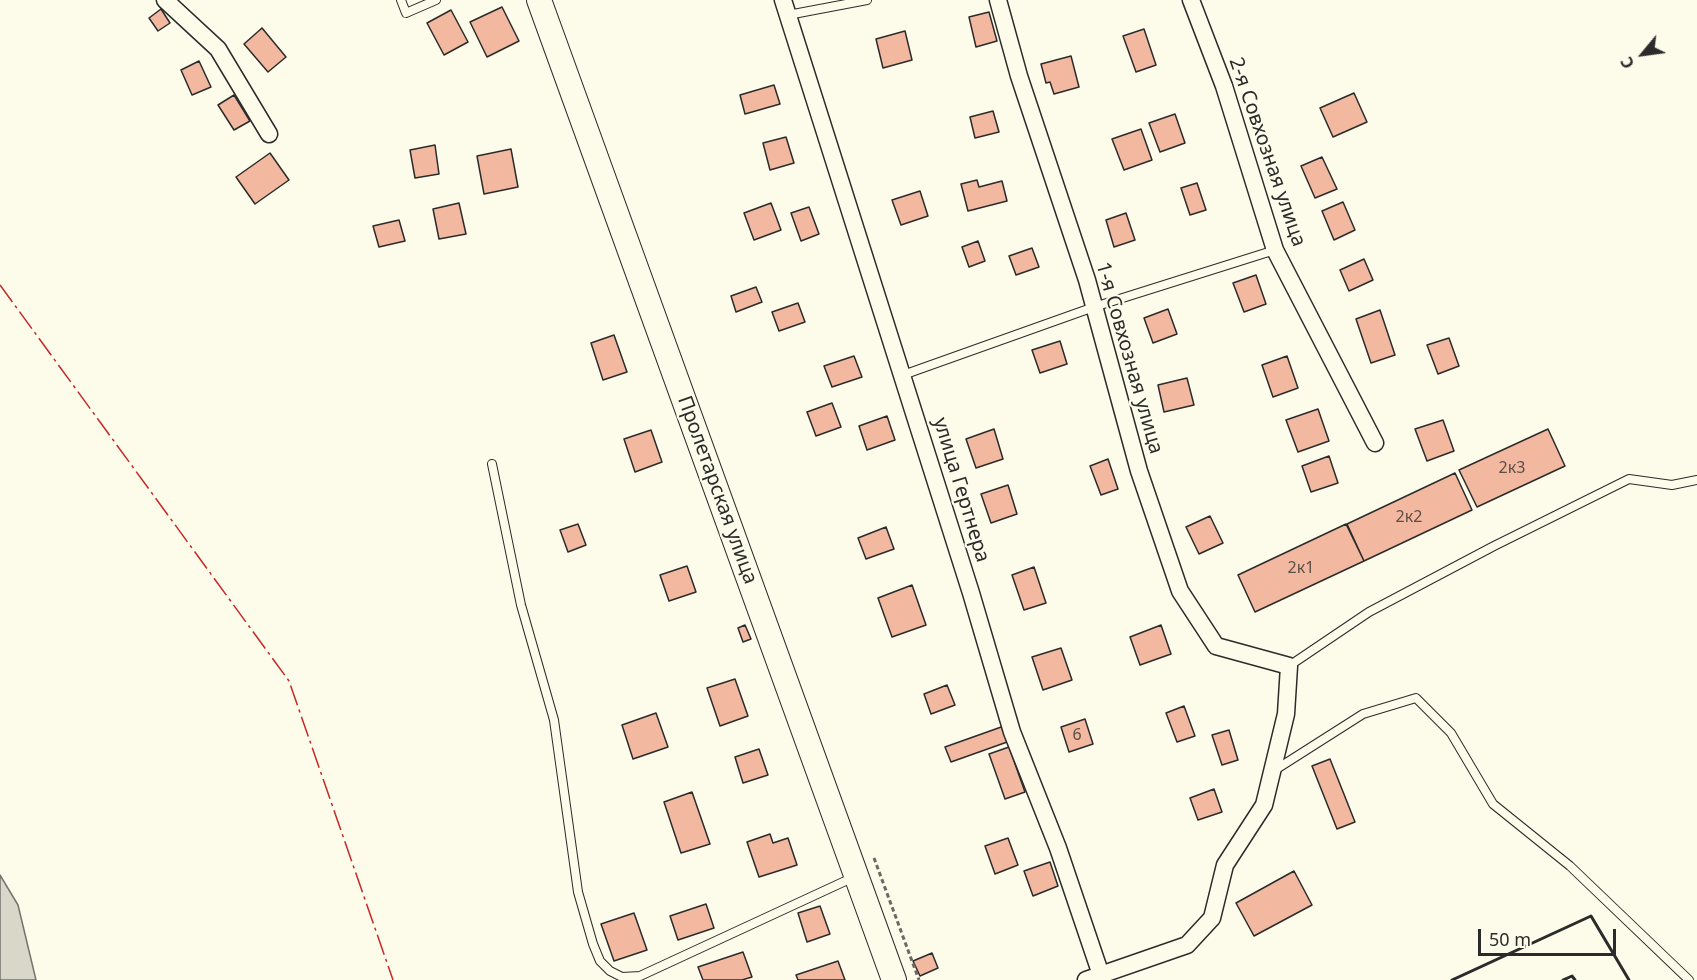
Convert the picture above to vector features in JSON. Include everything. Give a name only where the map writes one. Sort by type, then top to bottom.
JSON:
[{"type":"main road","name":"Пролетарская улица","points":[[539,0],[894,980]]},
{"type":"street","points":[[165,0],[218,49],[269,134]]},
{"type":"street","name":"1-я Совхозная улица","points":[[998,0],[1018,76],[1094,307],[1138,471],[1180,591],[1216,646],[1288,666]]},
{"type":"street","name":"2-я Совхозная улица","points":[[1191,0],[1224,86],[1275,250],[1375,444]]},
{"type":"street","name":"улица Гертнера","points":[[786,8],[903,375],[1012,732],[1058,848],[1093,977]]},
{"type":"street","points":[[1093,977],[1187,945],[1212,918],[1225,865],[1264,805],[1286,714],[1288,666]]},
{"type":"lane","points":[[401,0],[406,13],[436,0]]},
{"type":"lane","points":[[786,8],[867,0]]},
{"type":"lane","points":[[903,375],[1094,307],[1275,250]]},
{"type":"lane","points":[[492,464],[521,605],[554,720],[578,892],[600,961],[610,971],[622,977],[640,976],[857,875]]},
{"type":"lane","points":[[1288,666],[1380,607],[1494,546],[1629,479],[1672,485],[1697,480]]},
{"type":"lane","points":[[1272,772],[1364,714],[1416,698],[1451,733],[1493,804],[1570,866],[1689,980]]},
{"type":"shaded area","points":[[0,875],[18,905],[36,980],[0,980]]},
{"type":"building","points":[[502,7],[519,41],[487,57],[470,22]]},
{"type":"building","points":[[161,9],[170,23],[158,31],[149,18]]},
{"type":"building","points":[[451,10],[468,42],[444,55],[427,23]]},
{"type":"building","points":[[989,12],[997,41],[976,47],[969,17]]},
{"type":"building","points":[[262,28],[286,57],[268,72],[244,44]]},
{"type":"building","points":[[1144,29],[1156,65],[1136,72],[1123,36]]},
{"type":"building","points":[[905,31],[912,60],[883,68],[876,39]]},
{"type":"building","points":[[1071,56],[1079,87],[1054,94],[1050,82],[1046,83],[1041,64]]},
{"type":"building","points":[[199,61],[211,87],[192,95],[181,70]]},
{"type":"building","points":[[774,85],[780,104],[745,114],[740,95]]},
{"type":"building","points":[[1354,93],[1367,122],[1333,137],[1320,108]]},
{"type":"building","points":[[234,95],[250,121],[234,130],[218,105]]},
{"type":"building","points":[[993,111],[999,132],[975,138],[970,117]]},
{"type":"building","points":[[1175,114],[1185,143],[1160,152],[1149,123]]},
{"type":"building","points":[[1141,129],[1152,160],[1124,170],[1112,139]]},
{"type":"building","points":[[786,137],[794,163],[770,170],[763,143]]},
{"type":"building","points":[[435,145],[439,174],[415,178],[410,150]]},
{"type":"building","points":[[511,149],[518,187],[484,194],[477,156]]},
{"type":"building","points":[[270,153],[289,180],[255,204],[236,177]]},
{"type":"building","points":[[1322,157],[1337,189],[1315,198],[1301,166]]},
{"type":"building","points":[[977,180],[979,187],[1002,181],[1007,201],[968,211],[961,184]]},
{"type":"building","points":[[1197,183],[1206,210],[1190,215],[1181,188]]},
{"type":"building","points":[[920,191],[928,216],[901,225],[892,200]]},
{"type":"building","points":[[1343,202],[1355,230],[1334,240],[1322,211]]},
{"type":"building","points":[[459,203],[466,234],[439,239],[433,209]]},
{"type":"building","points":[[771,203],[781,230],[754,240],[744,213]]},
{"type":"building","points":[[809,207],[819,234],[801,241],[791,213]]},
{"type":"building","points":[[1126,213],[1135,240],[1114,247],[1106,220]]},
{"type":"building","points":[[399,220],[405,241],[379,247],[373,226]]},
{"type":"building","points":[[978,241],[985,261],[969,267],[962,247]]},
{"type":"building","points":[[1032,248],[1039,267],[1016,275],[1009,256]]},
{"type":"building","points":[[1364,259],[1373,280],[1349,291],[1340,270]]},
{"type":"building","points":[[1256,275],[1266,304],[1244,312],[1233,283]]},
{"type":"building","points":[[756,287],[762,302],[736,312],[731,296]]},
{"type":"building","points":[[798,303],[805,322],[779,331],[772,312]]},
{"type":"building","points":[[1168,309],[1177,334],[1153,343],[1144,318]]},
{"type":"building","points":[[1380,310],[1395,355],[1371,363],[1356,319]]},
{"type":"building","points":[[614,335],[627,372],[603,380],[591,343]]},
{"type":"building","points":[[1449,338],[1459,366],[1438,374],[1427,345]]},
{"type":"building","points":[[1060,341],[1067,364],[1040,373],[1032,350]]},
{"type":"building","points":[[854,356],[862,377],[832,387],[824,366]]},
{"type":"building","points":[[1287,356],[1298,388],[1273,397],[1262,365]]},
{"type":"building","points":[[1187,378],[1194,405],[1164,412],[1158,385]]},
{"type":"building","points":[[832,403],[841,427],[816,436],[807,412]]},
{"type":"building","points":[[1318,409],[1329,441],[1298,452],[1286,420]]},
{"type":"building","points":[[887,416],[895,440],[867,450],[859,426]]},
{"type":"building","points":[[1443,420],[1454,451],[1427,461],[1415,429]]},
{"type":"building","points":[[994,429],[1003,459],[976,468],[966,439]]},
{"type":"building","points":[[1548,429],[1565,466],[1477,507],[1459,470]]},
{"type":"building","points":[[651,430],[662,462],[635,472],[624,439]]},
{"type":"building","points":[[1329,456],[1338,483],[1311,492],[1302,466]]},
{"type":"building","points":[[1108,459],[1118,489],[1101,495],[1090,466]]},
{"type":"building","points":[[1455,473],[1472,510],[1364,561],[1347,524]]},
{"type":"building","points":[[1008,485],[1017,514],[991,523],[981,494]]},
{"type":"building","points":[[1210,516],[1223,543],[1199,554],[1186,527]]},
{"type":"building","points":[[578,524],[586,545],[568,552],[560,530]]},
{"type":"building","points":[[1346,524],[1364,561],[1255,612],[1238,575]]},
{"type":"building","points":[[886,527],[894,549],[866,559],[858,538]]},
{"type":"building","points":[[687,566],[696,592],[669,601],[660,575]]},
{"type":"building","points":[[1034,567],[1046,603],[1024,610],[1012,575]]},
{"type":"building","points":[[912,585],[926,625],[892,637],[878,598]]},
{"type":"building","points":[[745,625],[751,639],[743,642],[738,628]]},
{"type":"building","points":[[1161,625],[1171,654],[1140,665],[1130,637]]},
{"type":"building","points":[[1061,648],[1072,680],[1043,690],[1032,657]]},
{"type":"building","points":[[735,679],[748,716],[720,726],[707,688]]},
{"type":"building","points":[[947,685],[955,705],[931,714],[924,694]]},
{"type":"building","points":[[1184,706],[1195,736],[1177,742],[1166,713]]},
{"type":"building","points":[[656,713],[668,747],[633,759],[622,725]]},
{"type":"building","points":[[1085,719],[1093,744],[1069,752],[1061,727]]},
{"type":"building","points":[[1004,726],[1010,741],[951,762],[945,747]]},
{"type":"building","points":[[1229,730],[1238,760],[1222,765],[1212,735]]},
{"type":"building","points":[[1009,747],[1025,792],[1005,799],[989,754]]},
{"type":"building","points":[[759,749],[768,775],[743,783],[735,757]]},
{"type":"building","points":[[1330,759],[1355,822],[1337,829],[1312,766]]},
{"type":"building","points":[[1214,789],[1222,812],[1198,820],[1190,798]]},
{"type":"building","points":[[692,792],[710,844],[681,853],[664,802]]},
{"type":"building","points":[[770,834],[773,843],[788,838],[797,865],[759,877],[747,842]]},
{"type":"building","points":[[1008,838],[1018,865],[995,874],[985,846]]},
{"type":"building","points":[[1050,862],[1058,886],[1033,896],[1024,871]]},
{"type":"building","points":[[1294,871],[1312,905],[1254,936],[1236,903]]},
{"type":"building","points":[[706,904],[714,928],[678,940],[670,916]]},
{"type":"building","points":[[820,906],[830,934],[807,942],[798,913]]},
{"type":"building","points":[[634,913],[647,950],[614,961],[601,924]]},
{"type":"building","points":[[743,952],[752,977],[742,980],[703,980],[698,967]]},
{"type":"building","points":[[932,953],[938,968],[920,976],[913,961]]},
{"type":"building","points":[[838,961],[845,980],[798,980],[796,975]]},
{"type":"wall","points":[[1452,980],[1591,916],[1629,980]]},
{"type":"wall","points":[[1563,980],[1572,976],[1575,980]]},
{"type":"power","points":[[0,285],[289,681],[393,980]]}]
